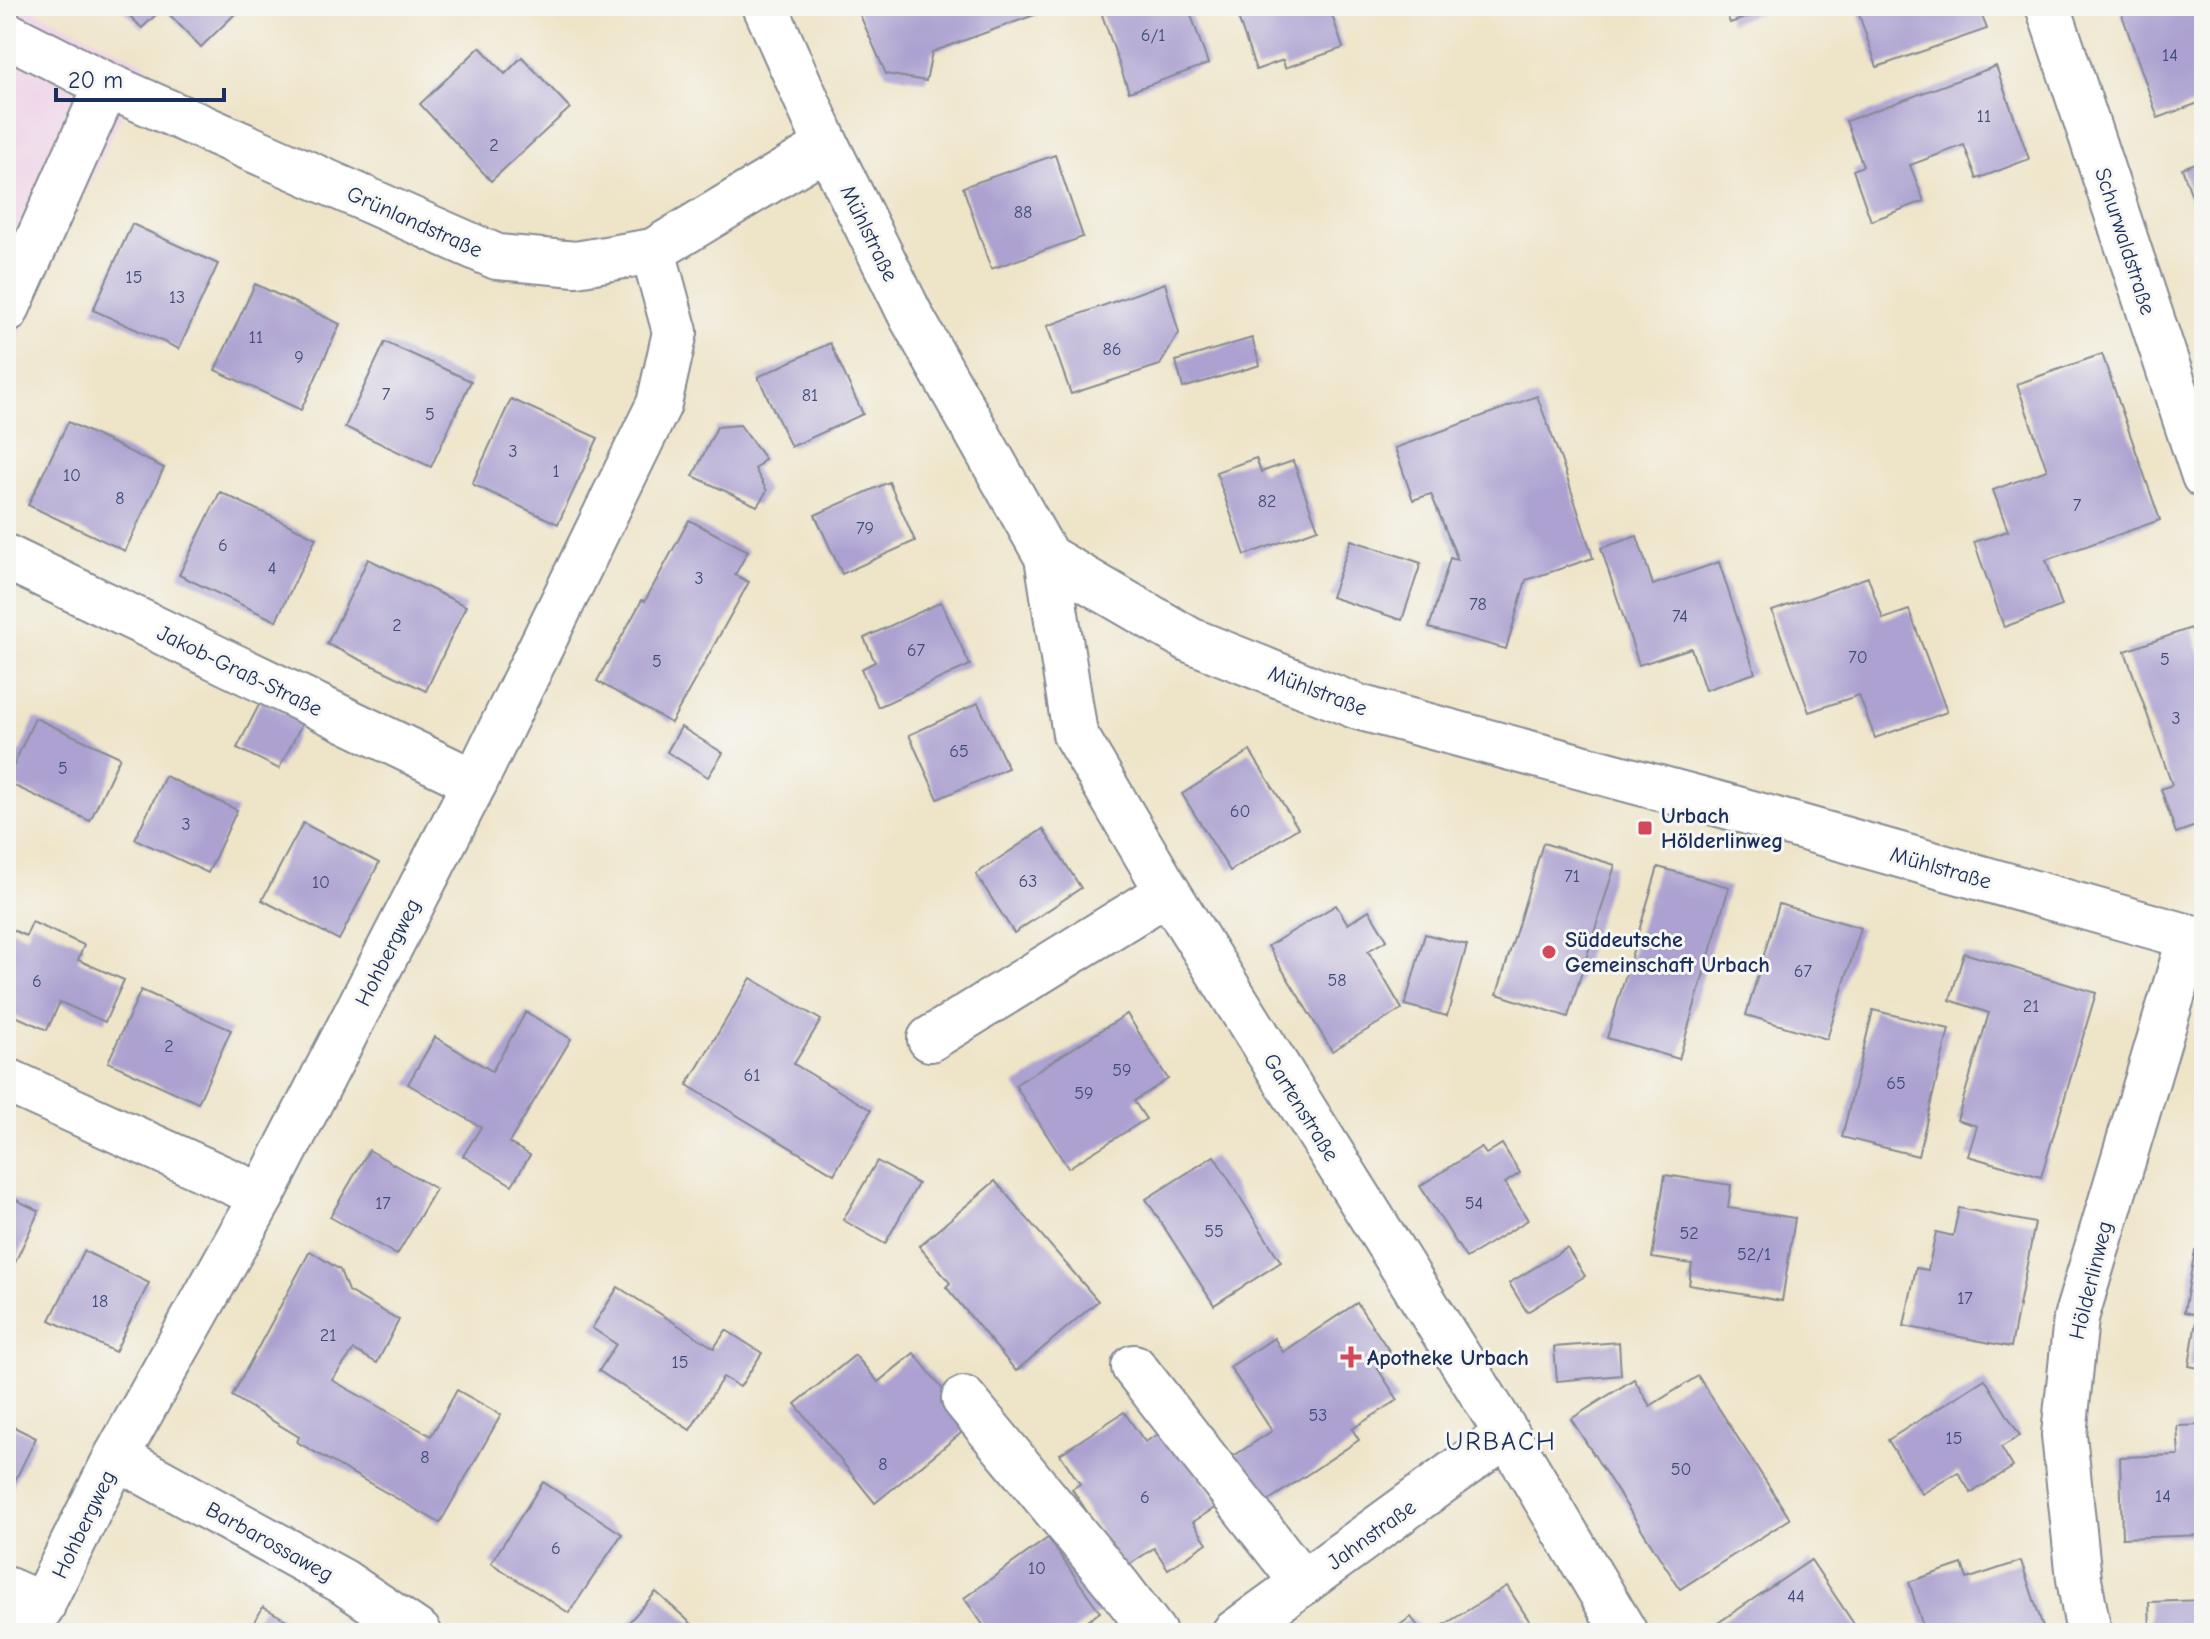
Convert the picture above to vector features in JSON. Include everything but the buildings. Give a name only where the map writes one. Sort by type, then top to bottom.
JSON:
[{"type":"street","name":"Mühlstraße","points":[[765,6],[827,146],[912,318],[1047,557],[1190,640],[1358,707],[1730,807],[2197,939]]},
{"type":"street","name":"Schurwaldstraße","points":[[2048,6],[2204,476]]},
{"type":"street","name":"Grünlandstraße","points":[[6,34],[107,85],[497,257],[576,264],[653,251],[827,146]]},
{"type":"street","points":[[6,311],[107,85]]},
{"type":"street","name":"Hohbergweg","points":[[26,1609],[116,1457],[262,1196],[475,782],[659,404],[675,332],[653,251]]},
{"type":"street","name":"Jakob-Graß-Straße","points":[[6,557],[475,782]]},
{"type":"street","name":"Gartenstraße","points":[[1047,557],[1075,734],[1168,892],[1507,1434],[1625,1633]]},
{"type":"street","points":[[930,1039],[1168,892]]},
{"type":"street","name":"Hölderlinweg","points":[[2089,1633],[2079,1579],[2064,1435],[2076,1318],[2197,939]]},
{"type":"street","points":[[6,1080],[262,1196]]},
{"type":"street","points":[[1134,1367],[1303,1583]]},
{"type":"street","points":[[964,1399],[1154,1633]]},
{"type":"street","name":"Jahnstraße","points":[[1234,1633],[1507,1434]]},
{"type":"street","name":"Barbarossaweg","points":[[116,1457],[342,1581],[419,1633]]},
{"type":"shaded area","points":[[6,6],[25,6],[146,64],[6,360]]},
{"type":"place","name":"Urbach Hölderlinweg","points":[[1645,828]]},
{"type":"place","name":"Süddeutsche Gemeinschaft Urbach","points":[[1549,952]]},
{"type":"place","name":"Apotheke Urbach","points":[[1351,1357]]},
{"type":"district","name":"URBACH","points":[[1501,1441]]}]
